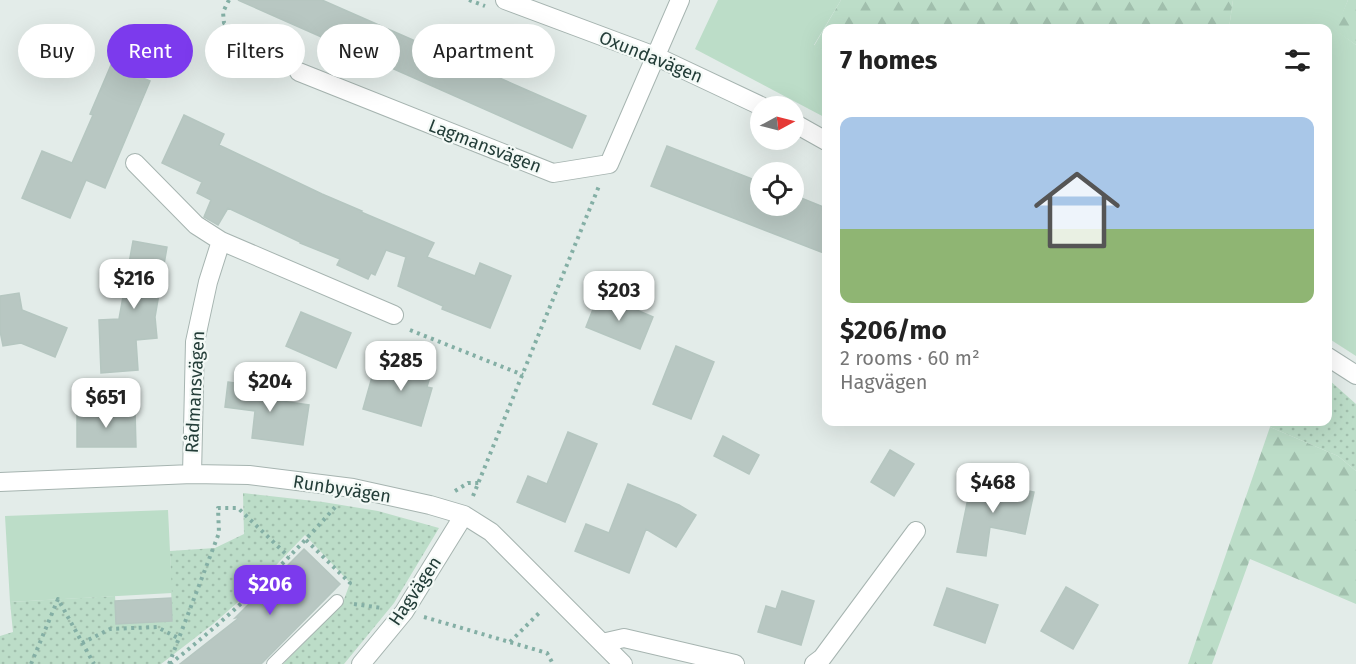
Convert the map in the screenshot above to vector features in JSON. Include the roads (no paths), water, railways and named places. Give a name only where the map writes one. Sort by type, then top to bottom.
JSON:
[{"type":"street","points":[[655,56],[680,0]]},
{"type":"street","name":"Oxundavägen","points":[[516,2],[655,56],[750,101]]},
{"type":"street","name":"Lagmansvägen","points":[[305,74],[553,172],[609,164],[655,56]]},
{"type":"street","points":[[804,129],[822,139]]},
{"type":"street","points":[[135,163],[196,225],[221,241],[394,315]]},
{"type":"street","name":"Rådmansvägen","points":[[192,474],[195,342],[208,282],[221,241]]},
{"type":"street","points":[[1332,360],[1356,375]]},
{"type":"street","name":"Runbyvägen","points":[[0,482],[192,474],[249,475],[352,488],[430,505],[464,515],[491,532],[623,664]]},
{"type":"street","name":"Hagvägen","points":[[361,664],[464,515]]},
{"type":"street","points":[[818,661],[916,531]]},
{"type":"street","points":[[602,643],[624,638],[735,664]]},
{"type":"lane","points":[[273,664],[337,601]]}]
